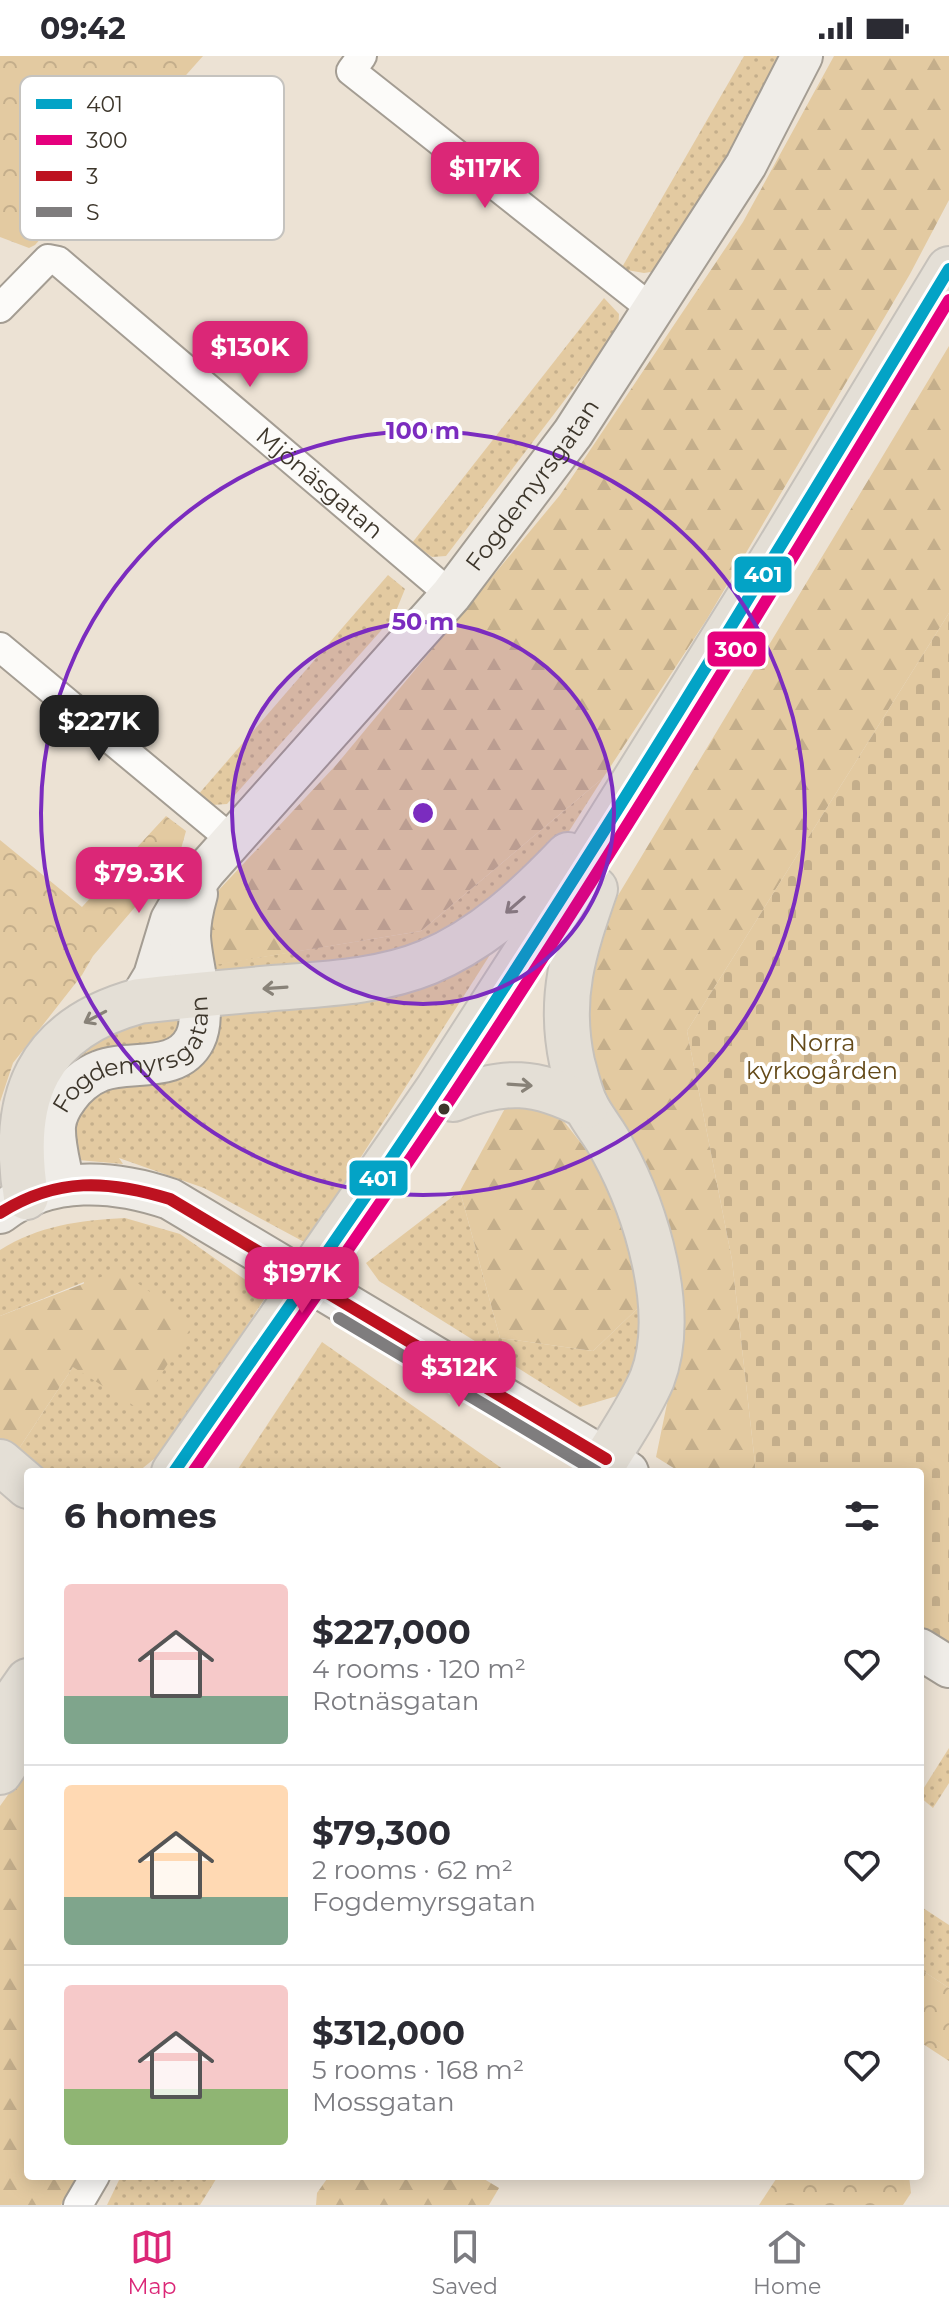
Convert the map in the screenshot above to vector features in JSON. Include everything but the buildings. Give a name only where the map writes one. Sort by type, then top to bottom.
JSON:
[{"type":"main road","points":[[202,1468],[291,1321],[628,790],[949,269]]},
{"type":"main road","points":[[331,1260],[453,1099],[595,889],[794,577],[949,321]]},
{"type":"main road","points":[[30,1199],[21,1168],[21,1126],[29,1090],[39,1070],[62,1040],[90,1019],[139,1001],[329,984],[401,971],[428,962],[465,943],[542,882],[628,790]]},
{"type":"main road","points":[[595,889],[568,976],[567,1024],[572,1062],[586,1106],[613,1149],[647,1234],[659,1283],[661,1318],[659,1353],[652,1379],[610,1468]]},
{"type":"main road","points":[[453,1099],[481,1088],[526,1084],[586,1106]]},
{"type":"main road","points":[[177,1468],[291,1321]]},
{"type":"main road","points":[[0,1462],[24,1483]]},
{"type":"main road","points":[[0,1721],[24,1687]]},
{"type":"main road","points":[[0,1772],[24,1736]]},
{"type":"street","name":"Fogdemyrsgatan","points":[[139,1001],[159,963],[171,920],[182,901],[232,840],[451,595],[573,433],[746,165],[802,56]]},
{"type":"street","points":[[356,63],[652,309]]},
{"type":"street","name":"Mjönäsgatan","points":[[0,308],[40,266],[52,259],[70,271],[451,595]]},
{"type":"street","points":[[0,647],[232,840]]},
{"type":"street","name":"Fogdemyrsgatan","points":[[30,1199],[56,1139],[55,1123],[71,1091],[102,1070],[158,1064],[188,1049],[195,1039],[198,994],[190,935],[192,909],[205,871]]},
{"type":"street","points":[[30,1199],[90,1183],[143,1190],[170,1199],[610,1468]]},
{"type":"street","points":[[924,1651],[949,1667]]},
{"type":"street","points":[[78,2205],[93,2180]]},
{"type":"green space","points":[[0,56],[203,56],[185,76],[20,76],[20,240],[39,240],[29,248],[0,237]]},
{"type":"green space","points":[[744,56],[786,56],[657,271],[644,273],[621,269]]},
{"type":"green space","points":[[834,56],[949,56],[949,200],[910,274],[707,619],[603,778],[421,931],[209,966],[201,909],[337,764],[560,495],[743,222]]},
{"type":"green space","points":[[604,298],[619,314],[618,330],[446,556],[432,557],[412,543]]},
{"type":"green space","points":[[949,346],[949,613],[687,1031],[732,1260],[756,1468],[674,1468],[656,1457],[676,1360],[555,1000]]},
{"type":"green space","points":[[388,575],[405,589],[394,616],[227,804],[212,805],[197,796]]},
{"type":"green space","name":"Norra kyrkogården","points":[[949,613],[949,1655],[924,1639],[924,1468],[756,1468],[732,1260],[687,1031]]},
{"type":"green space","points":[[603,778],[306,1243],[204,1188],[119,1158],[123,1164],[78,1160],[45,1095],[138,977],[421,931]]},
{"type":"green space","points":[[166,816],[186,831],[179,856],[93,956],[82,975],[13,1063],[0,1102],[0,840],[82,907]]},
{"type":"green space","points":[[509,1101],[537,1106],[562,1119],[603,1171],[631,1243],[638,1308],[593,1351],[500,1338],[460,1191]]},
{"type":"green space","points":[[460,1191],[500,1338],[593,1351],[638,1308],[638,1357],[617,1396],[580,1407],[379,1281],[366,1263]]},
{"type":"green space","points":[[125,1218],[180,1234],[267,1295],[165,1450],[143,1468],[40,1468],[14,1456],[73,1367],[84,1282],[0,1316],[0,1250],[44,1230],[92,1220]]},
{"type":"green space","points":[[119,1270],[194,1323],[139,1409],[73,1367],[14,1456],[0,1447],[0,1316]]},
{"type":"green space","points":[[322,1342],[501,1468],[239,1468]]},
{"type":"green space","points":[[949,1748],[949,1783],[933,1808],[924,1800],[924,1788]]},
{"type":"green space","points":[[24,1773],[24,2180],[75,2180],[61,2205],[0,2205],[0,1806]]},
{"type":"green space","points":[[924,1909],[949,1925],[949,1988],[924,1972]]},
{"type":"green space","points":[[924,1972],[949,1988],[949,2061],[924,2045]]},
{"type":"green space","points":[[119,2180],[216,2180],[200,2205],[107,2205]]},
{"type":"green space","points":[[326,2180],[486,2180],[499,2188],[489,2205],[316,2205],[317,2193]]},
{"type":"green space","points":[[775,2180],[909,2180],[911,2193],[903,2205],[759,2205]]},
{"type":"transit line","name":"401","points":[[177,1468],[374,1184],[505,986],[698,681],[949,269]]},
{"type":"transit line","name":"300","points":[[196,1468],[452,1097],[580,900],[949,300]]},
{"type":"transit line","name":"3","points":[[0,1213],[42,1193],[83,1185],[125,1188],[170,1199],[606,1459]]},
{"type":"transit line","name":"S","points":[[339,1318],[590,1468]]}]
